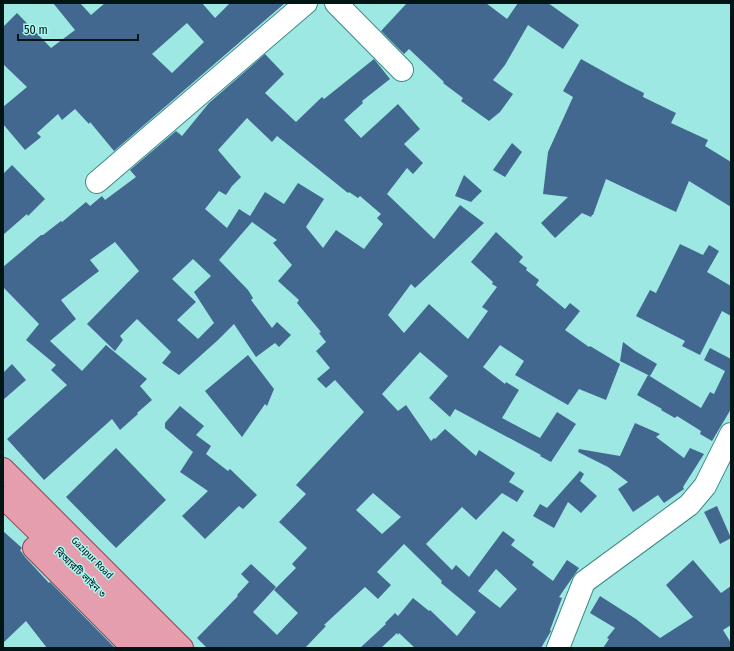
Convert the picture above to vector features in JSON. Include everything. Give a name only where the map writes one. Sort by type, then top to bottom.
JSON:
[{"type":"main road","name":"Gazipur Road","points":[[3,469],[182,648]]},
{"type":"main road","name":"বিআরটি লাইন ৩","points":[[3,497],[158,648]]},
{"type":"main road","points":[[3,516],[52,568],[133,648]]},
{"type":"street","points":[[97,182],[306,3]]},
{"type":"street","points":[[336,3],[402,70]]},
{"type":"street","points":[[558,648],[584,582],[689,505],[704,486],[731,434]]},
{"type":"building","points":[[53,3],[80,3],[91,15],[105,3],[202,3],[215,18],[230,3],[285,3],[114,151],[90,122],[89,124],[75,109],[62,120],[58,114],[37,133],[41,137],[25,150],[3,124],[3,107],[27,87],[3,64],[3,27],[17,13],[51,48],[75,30]],"holes":[[[187,23],[204,42],[172,73],[152,54]]]},
{"type":"building","points":[[407,3],[486,3],[507,19],[518,3],[548,3],[579,25],[563,49],[528,25],[505,65],[493,80],[513,94],[500,112],[489,121],[461,101],[463,98],[443,83],[444,82],[409,49],[404,54],[381,31]]},
{"type":"building","points":[[265,54],[284,74],[265,93],[296,122],[322,97],[324,99],[374,59],[390,79],[362,101],[363,103],[344,120],[361,138],[398,104],[420,129],[404,144],[423,163],[413,174],[407,168],[387,194],[434,239],[460,205],[484,223],[415,288],[411,284],[388,315],[404,333],[429,304],[468,339],[488,311],[482,307],[497,287],[492,284],[493,282],[471,262],[496,232],[523,257],[519,262],[527,268],[526,270],[539,280],[536,285],[565,309],[570,303],[580,311],[565,330],[589,347],[590,346],[620,364],[606,400],[579,389],[568,405],[515,375],[524,361],[500,345],[483,367],[505,384],[506,382],[519,390],[502,418],[540,438],[557,412],[576,424],[551,462],[540,456],[541,455],[455,409],[450,417],[429,398],[448,376],[420,352],[382,394],[398,411],[406,405],[431,441],[445,429],[476,456],[479,450],[515,473],[509,482],[524,491],[517,502],[502,493],[476,520],[462,507],[426,544],[452,570],[456,565],[469,577],[503,531],[515,540],[511,545],[534,562],[532,565],[553,581],[567,560],[579,568],[559,597],[562,598],[550,630],[551,631],[541,648],[415,648],[399,633],[398,635],[397,633],[381,648],[360,648],[386,624],[385,623],[395,613],[398,616],[413,598],[429,611],[430,610],[457,636],[476,612],[441,583],[442,581],[404,544],[377,572],[391,585],[378,599],[365,587],[324,625],[326,626],[305,648],[207,648],[197,638],[238,596],[237,595],[249,582],[241,574],[251,564],[276,587],[253,612],[277,635],[298,613],[274,590],[296,568],[292,564],[307,548],[279,522],[306,494],[296,485],[364,412],[335,380],[326,388],[317,379],[330,368],[316,351],[326,342],[319,333],[321,332],[297,303],[299,300],[278,281],[292,265],[273,243],[277,240],[252,222],[219,260],[248,290],[253,298],[251,300],[272,328],[277,322],[291,335],[279,347],[275,343],[256,357],[234,324],[179,375],[162,363],[171,352],[137,319],[120,336],[123,340],[115,351],[87,324],[139,271],[115,242],[90,260],[99,271],[61,300],[76,319],[50,341],[82,371],[106,345],[147,379],[140,386],[152,400],[120,430],[112,419],[44,480],[7,439],[67,385],[51,370],[56,365],[26,340],[39,324],[3,287],[3,267],[41,235],[61,221],[62,222],[86,202],[90,206],[102,196],[105,200],[136,177],[130,170],[176,131],[182,136],[209,103]],"holes":[[[247,118],[272,142],[277,136],[348,193],[349,192],[358,198],[360,196],[381,214],[377,218],[383,224],[364,249],[336,230],[323,248],[306,227],[324,199],[298,183],[284,204],[265,192],[250,216],[239,209],[227,228],[205,209],[219,191],[226,195],[241,177],[218,150]],[[193,259],[211,276],[194,292],[214,323],[198,339],[177,320],[196,302],[172,279]],[[373,493],[401,517],[382,534],[356,510]],[[496,569],[517,589],[500,608],[478,591]]]},
{"type":"building","points":[[581,59],[644,93],[643,97],[676,113],[671,123],[708,140],[705,146],[731,162],[731,207],[689,181],[676,212],[606,179],[593,215],[591,217],[582,213],[555,238],[541,223],[568,197],[543,194],[548,152],[573,97],[563,91]]},
{"type":"building","points":[[512,143],[522,152],[505,177],[493,170]]},
{"type":"building","points":[[12,165],[45,199],[28,216],[27,214],[3,235],[3,174]]},
{"type":"building","points":[[464,175],[482,191],[471,202],[455,196]]},
{"type":"building","points":[[680,244],[703,255],[709,245],[719,251],[707,272],[731,286],[731,316],[722,311],[700,355],[682,346],[685,341],[636,316],[650,290],[656,293]]},
{"type":"building","points":[[623,342],[657,364],[650,376],[620,361]]},
{"type":"building","points":[[710,348],[731,359],[731,409],[712,441],[700,434],[701,431],[677,416],[675,418],[637,395],[648,375],[701,408],[710,392],[714,394],[725,371],[704,360]]},
{"type":"building","points":[[248,355],[274,389],[267,406],[265,404],[242,437],[205,391]]},
{"type":"building","points":[[12,364],[26,380],[3,400],[3,373]]},
{"type":"building","points":[[180,406],[204,426],[196,435],[211,446],[206,454],[228,471],[230,469],[257,495],[243,509],[239,506],[205,539],[182,516],[208,491],[180,472],[193,452],[165,428],[165,423]]},
{"type":"building","points":[[635,423],[660,434],[656,437],[684,458],[690,448],[704,454],[683,487],[684,489],[664,503],[658,495],[633,512],[618,489],[628,482],[608,467],[578,452],[579,449],[620,456]]},
{"type":"building","points":[[116,448],[166,500],[116,548],[66,497]]},
{"type":"building","points":[[580,471],[584,474],[580,481],[597,496],[581,513],[568,502],[554,528],[533,516],[540,504],[547,508]]},
{"type":"building","points":[[717,506],[731,538],[720,544],[704,512]]},
{"type":"building","points":[[3,531],[22,548],[20,550],[25,557],[49,583],[50,582],[115,648],[47,648],[26,621],[3,643]]},
{"type":"building","points":[[693,560],[721,593],[731,586],[731,625],[723,630],[731,643],[731,648],[603,648],[609,639],[607,638],[615,628],[590,613],[600,596],[636,619],[660,638],[693,617],[666,585]]}]
